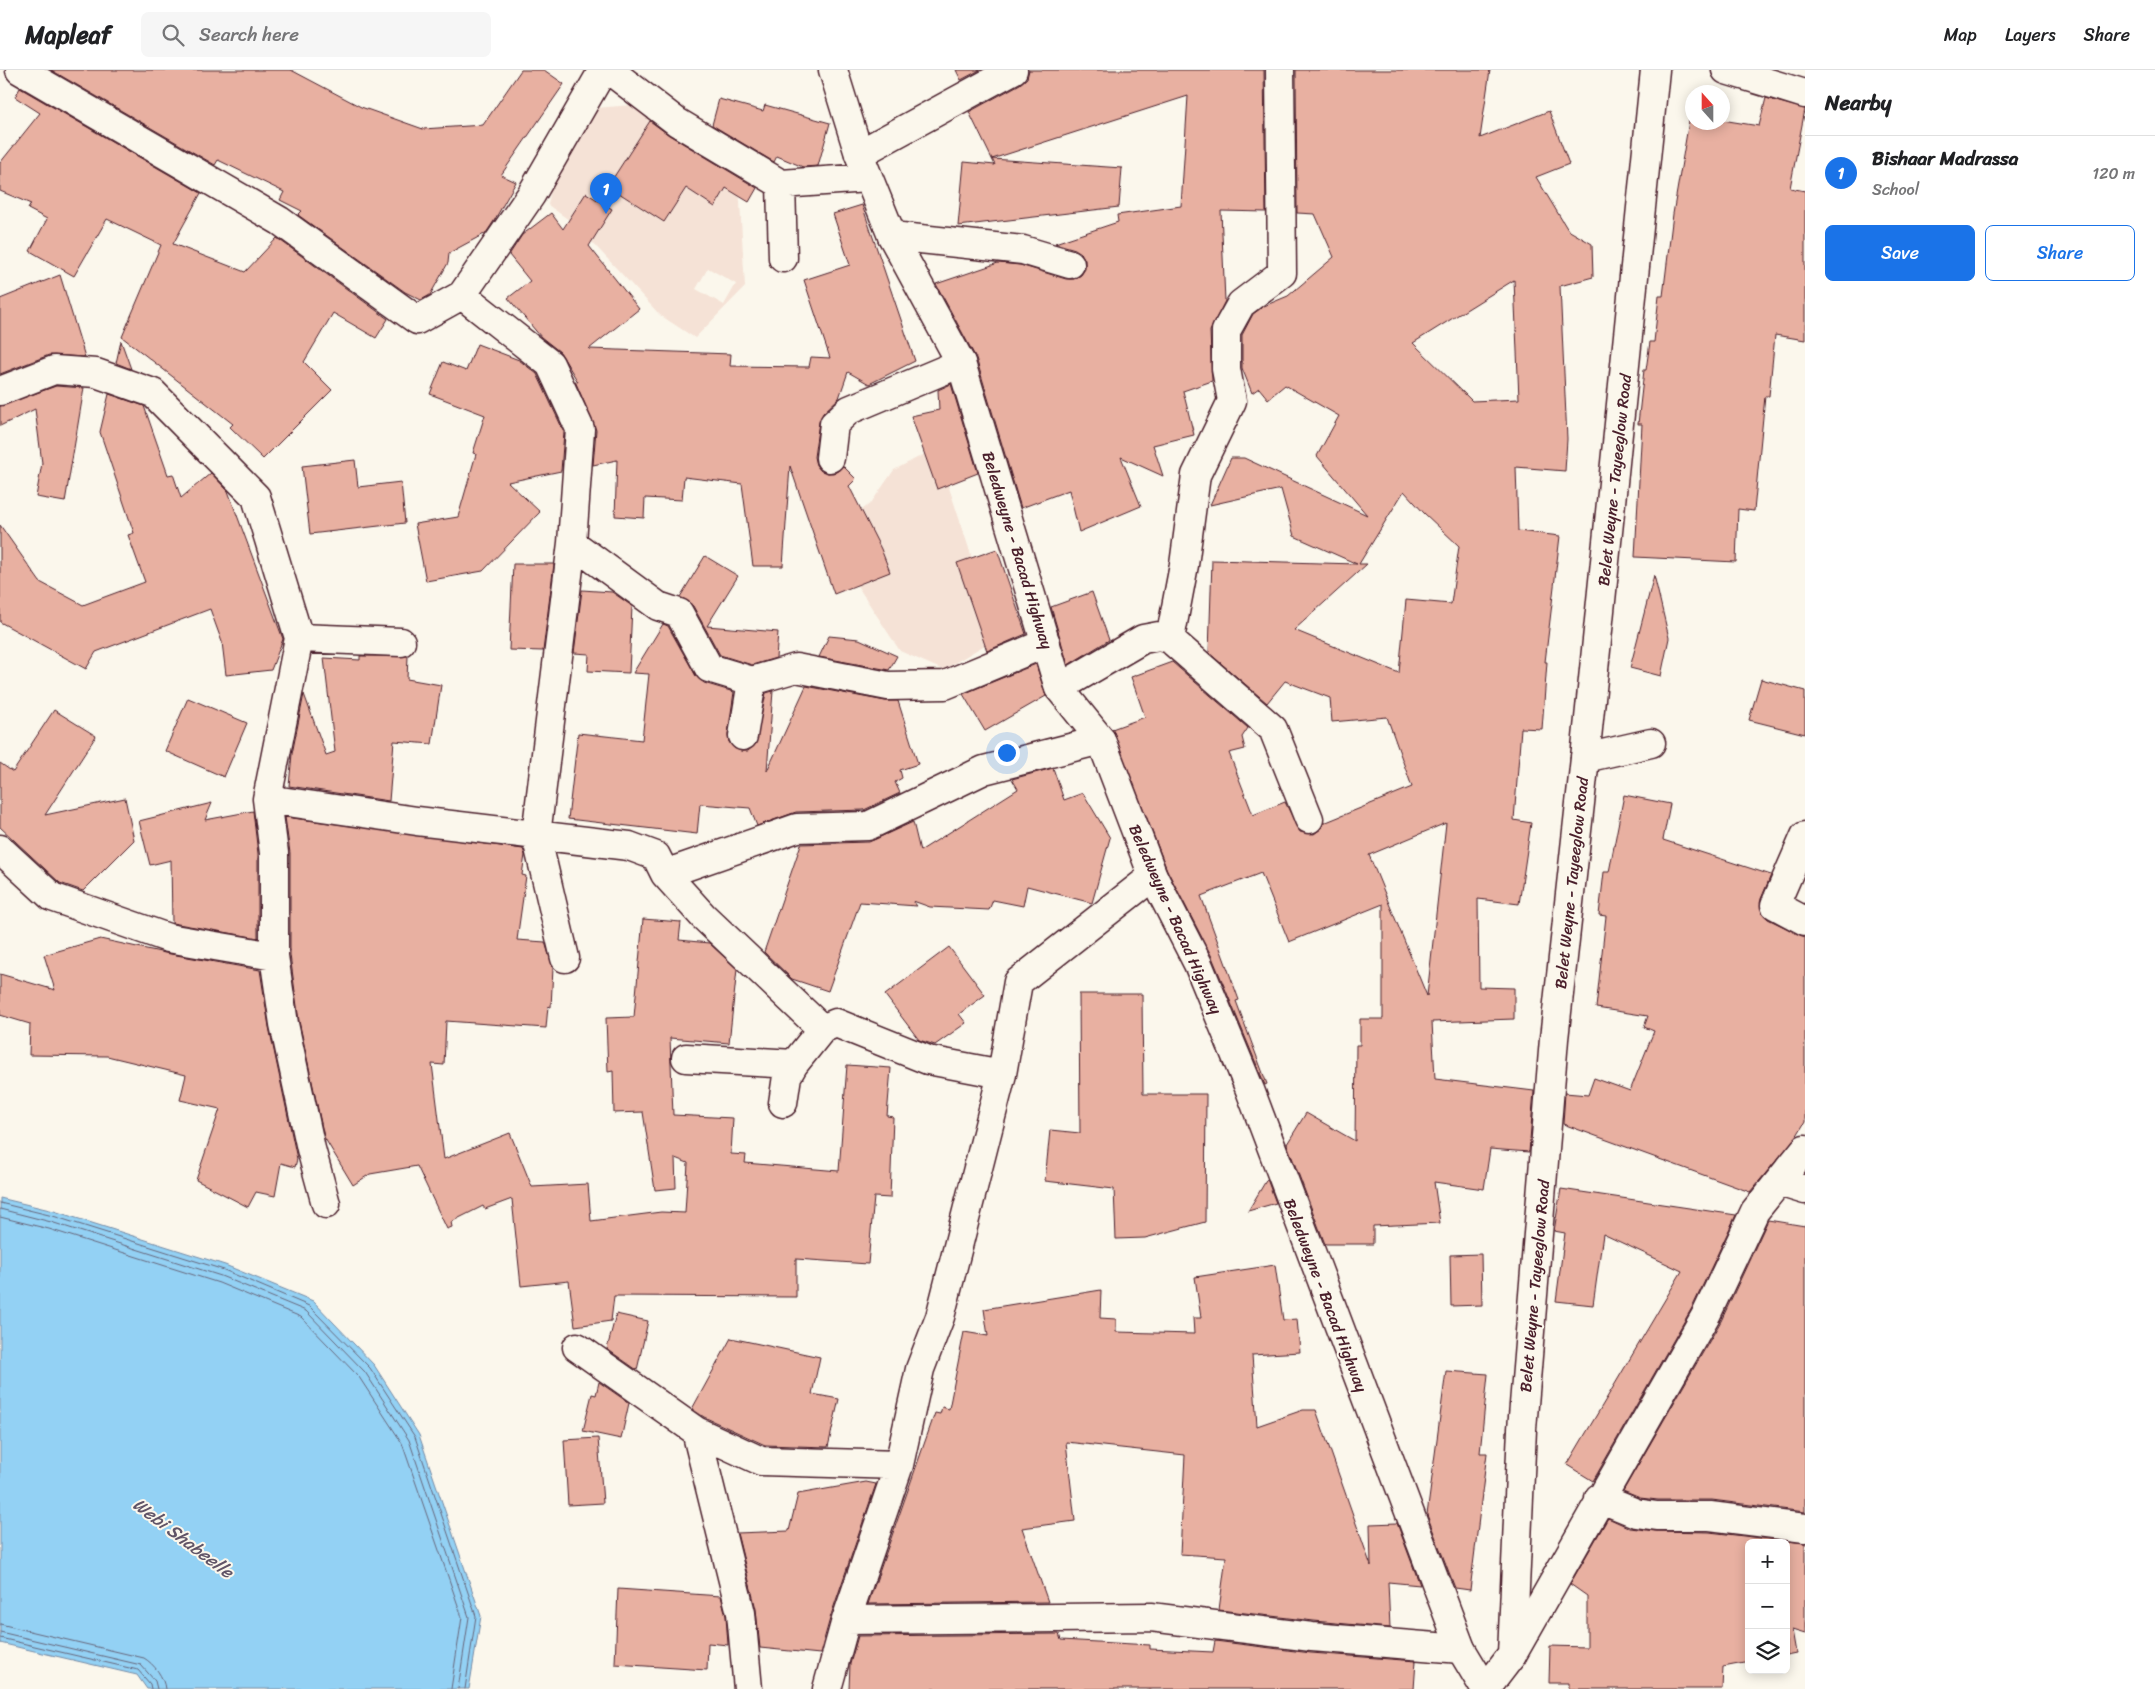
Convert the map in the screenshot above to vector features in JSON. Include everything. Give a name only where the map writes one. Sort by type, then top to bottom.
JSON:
[{"type":"street","points":[[20,70],[280,222],[417,320],[462,295],[531,195],[603,70]]},
{"type":"street","points":[[609,70],[677,122],[780,184],[863,166],[1013,70]]},
{"type":"street","name":"Beledweyne - Bacad Highway","points":[[834,70],[863,166],[892,236],[961,363],[1060,688],[1101,740],[1153,876],[1198,964],[1250,1090],[1460,1649],[1486,1689]]},
{"type":"street","points":[[1170,640],[1184,565],[1196,475],[1232,401],[1226,369],[1226,331],[1241,304],[1282,273],[1280,70]]},
{"type":"street","name":"Belet Weyne - Tayeeglow Road","points":[[1512,1655],[1522,1430],[1554,1039],[1585,758],[1655,70]]},
{"type":"street","points":[[1726,70],[1805,94]]},
{"type":"street","points":[[780,184],[783,258]]},
{"type":"street","points":[[892,236],[1023,250],[1070,264]]},
{"type":"street","points":[[462,295],[550,364],[580,429],[572,543],[536,835],[566,958]]},
{"type":"street","points":[[830,458],[834,424],[849,410],[961,363]]},
{"type":"street","points":[[0,391],[54,370],[96,373],[153,393],[256,497],[299,638],[268,799],[274,853],[274,956],[284,1024],[311,1149],[326,1204]]},
{"type":"street","points":[[572,543],[658,606],[679,613],[709,668],[752,681],[796,668],[888,686],[945,685],[1046,642]]},
{"type":"street","points":[[1060,688],[1144,639],[1159,636],[1170,640],[1273,729],[1309,819]]},
{"type":"street","points":[[299,638],[401,642]]},
{"type":"street","points":[[743,736],[752,681]]},
{"type":"street","points":[[664,874],[797,828],[868,826],[984,770],[1101,740]]},
{"type":"street","points":[[1585,758],[1651,742]]},
{"type":"street","points":[[268,799],[417,821],[628,846],[656,856],[664,874],[703,916],[822,1029]]},
{"type":"street","points":[[1805,836],[1775,905],[1805,922]]},
{"type":"street","points":[[0,849],[52,897],[168,938],[274,956]]},
{"type":"street","points":[[828,1689],[846,1620],[899,1465],[920,1369],[940,1317],[1002,1074],[1018,982],[1153,876]]},
{"type":"street","points":[[782,1103],[787,1076],[794,1064],[822,1029],[836,1023],[928,1060],[1002,1074]]},
{"type":"street","points":[[686,1058],[794,1064]]},
{"type":"street","points":[[1486,1689],[1512,1655],[1599,1498],[1707,1313],[1755,1211],[1805,1149]]},
{"type":"street","points":[[1779,1182],[1805,1190]]},
{"type":"street","points":[[577,1347],[609,1372],[696,1431],[761,1461],[899,1465]]},
{"type":"street","points":[[696,1431],[741,1612],[748,1689]]},
{"type":"street","points":[[1599,1498],[1636,1513],[1657,1516],[1710,1516],[1805,1528]]},
{"type":"street","points":[[846,1620],[1151,1617],[1312,1637],[1460,1649]]},
{"type":"shaded area","points":[[632,105],[738,169],[745,287],[695,338],[660,315],[576,225],[548,205],[555,168],[596,108]],"holes":[[[650,121],[735,174],[715,207],[686,188],[664,222],[608,187]],[[708,268],[736,284],[724,305],[696,289]]]},
{"type":"shaded area","points":[[936,448],[998,637],[943,670],[900,651],[845,567],[833,532],[871,503],[894,470]]},
{"type":"water","name":"Webi Shabeelle","points":[[0,1198],[54,1211],[225,1265],[313,1301],[374,1365],[419,1435],[481,1616],[469,1689],[147,1689],[137,1675],[0,1643]]},
{"type":"building","points":[[51,70],[291,70],[361,107],[423,129],[483,125],[521,70],[544,70],[564,84],[501,175],[516,182],[494,221],[486,233],[449,253],[448,263],[430,295],[421,300],[405,292],[298,215],[302,211],[280,200],[284,192],[218,160],[215,165]]},
{"type":"building","points":[[956,70],[980,70],[961,80]]},
{"type":"building","points":[[1029,70],[1264,70],[1266,212],[1221,211],[1225,301],[1210,331],[1212,381],[1183,391],[1194,435],[1153,445],[1163,476],[1121,457],[1141,506],[1079,532],[1069,490],[1021,508],[976,358],[936,284],[998,263],[1020,265],[1066,279],[1074,279],[1081,275],[1085,269],[1085,260],[1081,253],[1075,249],[1055,243],[1118,222],[1117,215],[1181,206],[1188,96],[992,159],[969,112],[1020,84],[1027,78]]},
{"type":"building","points":[[1296,70],[1490,70],[1480,138],[1549,111],[1569,164],[1536,177],[1568,230],[1592,244],[1593,277],[1560,286],[1567,439],[1565,471],[1516,467],[1518,531],[1560,536],[1545,662],[1547,662],[1542,729],[1521,728],[1514,820],[1531,823],[1519,904],[1478,899],[1479,987],[1514,988],[1514,1019],[1432,1022],[1435,1079],[1534,1091],[1529,1152],[1490,1149],[1484,1189],[1434,1182],[1440,1223],[1373,1226],[1373,1244],[1325,1244],[1287,1144],[1306,1113],[1355,1141],[1356,1045],[1360,1045],[1360,1019],[1383,1019],[1383,904],[1289,942],[1261,873],[1201,896],[1239,1000],[1236,1001],[1267,1084],[1265,1085],[1212,957],[1167,870],[1112,729],[1145,717],[1131,677],[1172,662],[1248,728],[1242,737],[1245,749],[1229,753],[1253,815],[1285,802],[1300,832],[1314,834],[1321,829],[1324,823],[1412,787],[1387,717],[1332,722],[1330,698],[1285,681],[1267,703],[1209,653],[1212,560],[1357,564],[1294,536],[1281,489],[1210,505],[1231,458],[1244,458],[1367,515],[1317,456],[1339,416],[1285,385],[1268,399],[1259,388],[1252,393],[1242,368],[1242,335],[1253,314],[1264,306],[1288,296],[1334,257],[1315,214],[1297,213]],"holes":[[[1514,280],[1519,399],[1472,401],[1413,343]],[[1404,491],[1459,546],[1451,604],[1406,600],[1399,673],[1294,630],[1367,564],[1359,564]],[[1446,823],[1427,996],[1369,855]]]},
{"type":"building","points":[[20,88],[201,193],[173,244],[245,272],[277,238],[388,319],[376,338],[333,313],[304,362],[332,390],[263,459],[230,427],[233,424],[122,337],[161,245],[107,219],[74,276],[30,251],[47,219],[28,209],[31,204],[0,191],[0,163],[40,113],[15,97]]},
{"type":"building","points":[[1766,98],[1805,109],[1790,188],[1805,191],[1805,340],[1775,335],[1769,396],[1765,396],[1754,511],[1738,509],[1736,562],[1635,557],[1642,424],[1638,424],[1644,370],[1646,370],[1650,342],[1654,342],[1659,296],[1663,296],[1673,214],[1687,130],[1730,130],[1730,121],[1759,126]]},
{"type":"building","points":[[719,99],[763,111],[765,105],[830,123],[818,166],[803,167],[777,156],[774,162],[712,125]]},
{"type":"building","points":[[650,121],[669,135],[757,188],[749,202],[726,188],[715,207],[686,188],[664,222],[608,186]]},
{"type":"building","points":[[992,159],[1122,168],[1119,207],[958,226],[964,162],[995,165]]},
{"type":"building","points":[[586,193],[612,209],[589,246],[639,309],[589,349],[731,354],[730,366],[809,367],[811,357],[830,358],[804,280],[850,265],[833,214],[862,205],[915,361],[869,384],[848,372],[839,398],[823,413],[819,422],[814,457],[816,465],[821,471],[828,473],[836,472],[843,466],[856,479],[849,486],[881,549],[890,572],[834,594],[790,466],[783,566],[753,566],[742,484],[684,477],[682,500],[645,498],[644,518],[615,516],[617,460],[593,465],[596,430],[575,381],[578,382],[560,352],[541,337],[508,298],[530,281],[509,255],[522,235],[551,213],[563,229]]},
{"type":"building","points":[[60,275],[85,357],[49,355],[0,374],[0,299]]},
{"type":"building","points":[[121,341],[131,369],[116,363]]},
{"type":"building","points":[[477,344],[519,360],[537,374],[564,432],[561,471],[508,482],[540,512],[483,571],[426,581],[415,524],[458,517],[476,454],[473,453],[485,415],[430,394],[443,362],[466,371]]},
{"type":"building","points":[[951,384],[978,473],[937,489],[911,416],[939,410],[938,390]]},
{"type":"building","points":[[56,386],[84,388],[65,502],[36,497],[42,463],[35,409],[0,426],[0,406]]},
{"type":"building","points":[[109,394],[144,406],[168,475],[173,474],[181,498],[211,473],[228,491],[283,639],[271,670],[226,675],[222,642],[210,609],[96,652],[86,669],[0,622],[0,525],[40,582],[83,605],[145,582],[128,535],[134,533],[100,432]]},
{"type":"building","points":[[355,460],[358,487],[401,482],[405,523],[310,534],[302,466]]},
{"type":"building","points":[[997,549],[1026,634],[987,651],[957,563]]},
{"type":"building","points":[[705,556],[738,576],[707,626],[778,632],[776,658],[752,665],[720,655],[693,606],[680,597]]},
{"type":"building","points":[[513,564],[554,564],[543,651],[509,650]]},
{"type":"building","points":[[1654,575],[1669,638],[1661,676],[1630,668]]},
{"type":"building","points":[[582,590],[612,592],[632,606],[629,673],[588,671],[589,654],[574,653]]},
{"type":"building","points":[[1092,592],[1109,640],[1068,665],[1051,607]]},
{"type":"building","points":[[663,624],[668,626],[696,676],[704,683],[734,692],[728,734],[729,742],[734,748],[748,751],[755,745],[766,693],[773,691],[767,771],[806,686],[885,701],[898,701],[918,764],[900,770],[902,778],[895,782],[900,793],[864,810],[796,812],[757,826],[750,808],[700,804],[697,834],[568,819],[578,733],[642,740],[649,674],[633,673]]},
{"type":"building","points":[[829,636],[859,639],[897,656],[889,670],[819,657]]},
{"type":"building","points":[[360,656],[408,656],[407,679],[441,685],[432,744],[394,741],[389,801],[289,786],[292,754],[304,694],[326,755],[335,752],[324,658],[360,660]]},
{"type":"building","points":[[1036,664],[1046,696],[985,731],[963,694]]},
{"type":"building","points":[[1761,679],[1805,691],[1805,734],[1749,720]]},
{"type":"building","points":[[188,698],[247,723],[224,777],[165,751]]},
{"type":"building","points":[[54,710],[96,736],[45,815],[125,798],[134,840],[83,891],[60,883],[0,827],[0,763],[13,772]]},
{"type":"building","points":[[1053,768],[1064,800],[1083,793],[1110,838],[1092,903],[1027,886],[1023,906],[993,900],[989,910],[930,907],[913,901],[917,906],[860,902],[828,991],[792,979],[764,952],[801,844],[869,842],[913,822],[920,851],[1018,789],[1012,779]]},
{"type":"building","points":[[1624,795],[1670,804],[1663,840],[1771,875],[1761,899],[1762,913],[1768,919],[1805,937],[1805,1122],[1796,1137],[1750,1192],[1563,1124],[1565,1093],[1588,1095],[1594,1078],[1630,1091],[1654,1031],[1644,1027],[1648,1016],[1596,1008],[1606,916],[1599,915],[1604,872],[1609,872]]},
{"type":"building","points":[[212,803],[205,820],[253,811],[258,854],[258,938],[172,923],[171,860],[150,865],[139,821]]},
{"type":"building","points":[[285,817],[523,849],[525,855],[522,875],[526,876],[517,940],[545,942],[553,968],[551,1007],[548,1006],[546,1028],[446,1021],[444,1065],[432,1064],[444,1159],[510,1133],[532,1187],[588,1184],[591,1221],[661,1212],[685,1213],[688,1163],[675,1158],[676,1188],[655,1190],[643,1112],[614,1113],[613,1071],[608,1072],[606,1018],[634,1017],[643,919],[681,922],[679,940],[709,943],[737,969],[729,1043],[670,1038],[673,1115],[733,1118],[731,1154],[746,1155],[745,1163],[839,1171],[847,1065],[891,1068],[887,1116],[893,1117],[890,1198],[874,1197],[868,1264],[796,1259],[796,1297],[614,1296],[611,1321],[575,1326],[569,1281],[521,1286],[512,1199],[485,1209],[483,1206],[451,1222],[452,1227],[447,1229],[417,1166],[370,1174],[353,1185],[324,1137],[299,1021],[290,955],[290,853]]},
{"type":"building","points":[[100,939],[260,970],[269,1027],[297,1159],[295,1167],[281,1163],[275,1196],[256,1192],[248,1207],[196,1180],[220,1109],[180,1100],[186,1075],[107,1056],[29,1055],[30,1024],[0,1015],[0,974],[55,990],[44,955]]},
{"type":"building","points":[[949,947],[985,995],[959,1014],[966,1023],[935,1045],[919,1040],[885,995]]},
{"type":"building","points":[[1079,994],[1142,994],[1143,1094],[1206,1094],[1205,1222],[1145,1238],[1116,1239],[1114,1189],[1045,1181],[1050,1130],[1080,1133]]},
{"type":"building","points":[[1267,1179],[1276,1203],[1248,1211]]},
{"type":"building","points":[[1561,1189],[1736,1215],[1693,1306],[1593,1481],[1567,1465],[1682,1271],[1603,1234],[1593,1305],[1556,1301],[1565,1233],[1554,1231]]},
{"type":"building","points":[[1768,1220],[1805,1226],[1805,1512],[1712,1500],[1640,1498],[1623,1491],[1721,1321]]},
{"type":"building","points":[[1481,1254],[1482,1305],[1451,1306],[1450,1255]]},
{"type":"building","points":[[1275,1265],[1283,1320],[1297,1319],[1300,1352],[1252,1355],[1257,1426],[1303,1410],[1316,1410],[1371,1566],[1370,1524],[1397,1523],[1420,1585],[1388,1582],[1390,1628],[1219,1610],[1226,1557],[1180,1554],[1185,1455],[1066,1442],[1075,1521],[1022,1528],[1048,1602],[868,1604],[935,1413],[940,1414],[942,1407],[949,1409],[964,1332],[988,1336],[984,1309],[1101,1290],[1100,1318],[1116,1319],[1116,1332],[1194,1334],[1193,1318],[1201,1318],[1195,1277]]},
{"type":"building","points":[[616,1314],[648,1321],[637,1370],[607,1349]]},
{"type":"building","points":[[731,1338],[820,1357],[812,1394],[839,1399],[828,1447],[765,1445],[704,1417],[692,1409]]},
{"type":"building","points":[[1446,1371],[1488,1374],[1480,1453],[1487,1453],[1470,1590],[1455,1588],[1427,1515]]},
{"type":"building","points":[[599,1382],[629,1403],[621,1439],[583,1431],[592,1394],[596,1395]]},
{"type":"building","points":[[598,1438],[603,1503],[568,1505],[564,1440]]},
{"type":"building","points":[[866,1482],[876,1484],[831,1615],[820,1654],[760,1648],[756,1609],[737,1533],[789,1531],[798,1494]]},
{"type":"building","points":[[1608,1518],[1630,1528],[1655,1531],[1709,1532],[1770,1539],[1745,1539],[1745,1663],[1723,1667],[1722,1689],[1569,1689],[1569,1683],[1549,1683],[1550,1646],[1587,1647],[1587,1596],[1570,1584]]},
{"type":"building","points":[[1790,1541],[1805,1543],[1805,1634],[1792,1630],[1796,1653],[1790,1654]]},
{"type":"building","points":[[618,1589],[721,1596],[726,1616],[728,1645],[708,1643],[707,1670],[615,1664]]},
{"type":"building","points":[[1059,1634],[1061,1640],[1150,1645],[1150,1649],[1213,1652],[1215,1641],[1311,1653],[1416,1661],[1414,1689],[849,1689],[850,1664],[858,1636]]},
{"type":"place","name":"Bishaar Madrassa","points":[[606,214]]}]
